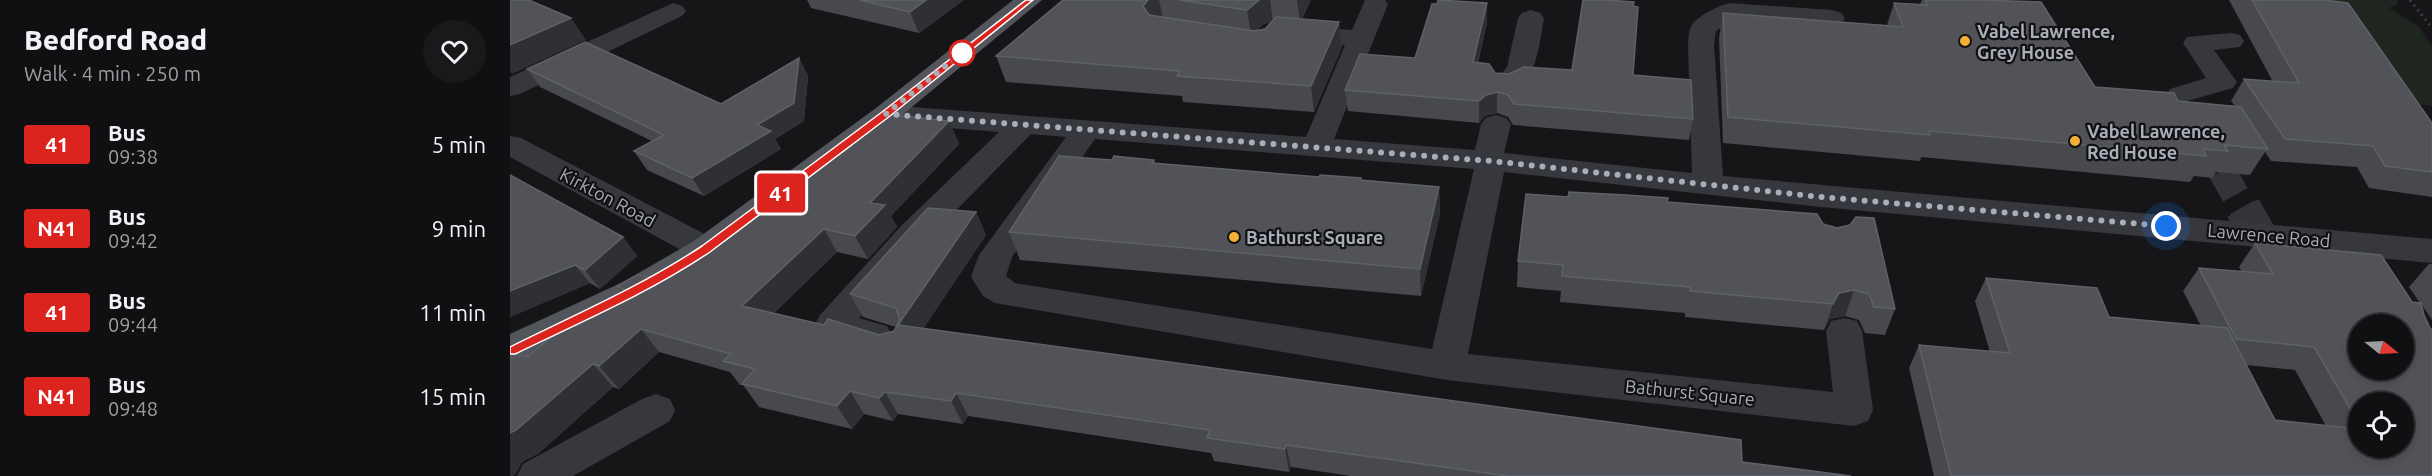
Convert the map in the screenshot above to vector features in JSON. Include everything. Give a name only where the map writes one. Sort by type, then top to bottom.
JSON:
[{"type":"main road","points":[[510,350],[586,316],[675,269],[706,249],[886,114],[1029,0]]},
{"type":"street","points":[[1316,148],[1375,4]]},
{"type":"street","points":[[510,88],[673,11]]},
{"type":"street","points":[[1708,185],[1701,44],[1703,28],[1729,11],[1832,18]]},
{"type":"street","points":[[1505,86],[1520,69],[1532,18]]},
{"type":"street","points":[[1273,32],[1361,38]]},
{"type":"street","points":[[2180,95],[2223,82],[2196,43],[2230,41]]},
{"type":"street","name":"Lawrence Road","points":[[886,114],[1489,161],[1821,197],[2432,251]]},
{"type":"street","points":[[1447,366],[1496,124]]},
{"type":"street","points":[[893,342],[833,324],[914,233],[1023,125]]},
{"type":"street","name":"Bathurst Square","points":[[1086,131],[996,255],[988,277],[995,287],[1007,294],[1447,366],[1854,410],[1844,331]]},
{"type":"street","name":"Kirkton Road","points":[[510,145],[706,249]]},
{"type":"street","points":[[1821,197],[1827,230]]},
{"type":"street","points":[[2359,244],[2379,273]]},
{"type":"street","points":[[537,476],[656,410]]},
{"type":"path","points":[[2410,0],[2432,28]]},
{"type":"shaded area","points":[[2308,0],[2397,0],[2397,4],[2389,8],[2418,26],[2432,46],[2432,106],[2386,100]]},
{"type":"building","points":[[510,0],[529,0],[571,18],[510,45]]},
{"type":"building","points":[[859,0],[926,0],[910,12]]},
{"type":"building","points":[[1063,0],[1148,0],[1143,6],[1149,15],[1254,31],[1265,29],[1276,17],[1339,22],[1311,86],[1177,76],[1180,71],[996,56]]},
{"type":"building","points":[[1179,0],[1259,0],[1247,10]]},
{"type":"building","points":[[1438,0],[1487,3],[1473,62],[1489,64],[1495,73],[1509,74],[1524,67],[1572,70],[1583,0],[1634,2],[1633,6],[1638,7],[1633,75],[1691,80],[1693,119],[1514,104],[1508,95],[1497,92],[1486,95],[1479,101],[1345,90],[1360,54],[1415,58],[1432,4],[1437,4]]},
{"type":"building","points":[[1925,0],[2041,2],[2095,87],[2174,93],[2178,101],[2241,107],[2268,149],[2224,145],[2228,151],[2203,149],[2206,156],[1929,131],[1930,135],[1728,117],[1723,13],[1903,27],[1894,3],[1927,5]]},
{"type":"building","points":[[2252,0],[2324,0],[2348,3],[2432,123],[2432,172],[2385,166],[2373,146],[2285,139],[2244,79],[2299,83]]},
{"type":"building","points":[[585,42],[721,104],[799,58],[794,103],[757,125],[771,131],[692,178],[634,151],[664,135],[527,69]]},
{"type":"building","points":[[885,114],[949,121],[870,203],[885,205],[855,236],[824,229],[742,306],[824,325],[828,319],[879,335],[894,331],[900,320],[896,308],[850,294],[928,208],[976,212],[898,325],[1741,440],[1742,462],[1851,476],[1508,476],[1286,445],[1285,449],[1207,438],[1210,430],[956,393],[951,401],[885,392],[879,398],[850,391],[837,406],[742,384],[755,369],[723,361],[731,354],[641,329],[599,366],[593,364],[510,433],[510,357],[515,354],[527,357],[559,331],[636,296],[617,286],[637,275],[664,280],[688,259],[691,260],[845,147],[842,146]]},
{"type":"building","name":"Bathurst Square","points":[[1059,156],[1112,160],[1114,156],[1154,160],[1152,163],[1319,177],[1320,175],[1361,178],[1360,180],[1439,187],[1420,269],[1009,232]]},
{"type":"building","points":[[510,175],[623,237],[585,270],[575,265],[510,291]]},
{"type":"building","points":[[1569,192],[1668,198],[1667,202],[1817,214],[1823,224],[1837,228],[1850,225],[1856,217],[1874,218],[1895,309],[1874,307],[1869,294],[1854,290],[1839,293],[1833,304],[1690,291],[1690,287],[1562,276],[1563,265],[1518,261],[1526,194],[1568,197]]},
{"type":"building","points":[[2255,243],[2381,255],[2412,302],[2421,303],[2432,330],[2432,476],[1951,476],[1919,345],[2010,353],[1986,278],[2097,288],[2109,317],[2227,328],[2275,420],[2348,428],[2348,458],[2414,458],[2414,392],[2348,392],[2348,405],[2314,347],[2236,339],[2199,268],[2273,274]]},
{"type":"tunnel","points":[[2201,134],[2244,210]]},
{"type":"tunnel","points":[[2243,208],[2258,234]]},
{"type":"bus line","name":"41","points":[[510,350],[586,316],[675,269],[706,249],[886,114],[1029,0]]},
{"type":"place","name":"Vabel Lawrence, Grey House","points":[[1965,41]]},
{"type":"place","name":"Vabel Lawrence, Red House","points":[[2075,141]]},
{"type":"place","name":"Bathurst Square","points":[[1234,237]]},
{"type":"route","points":[[962,53],[886,114],[1491,161],[1821,197],[2166,226]]}]
